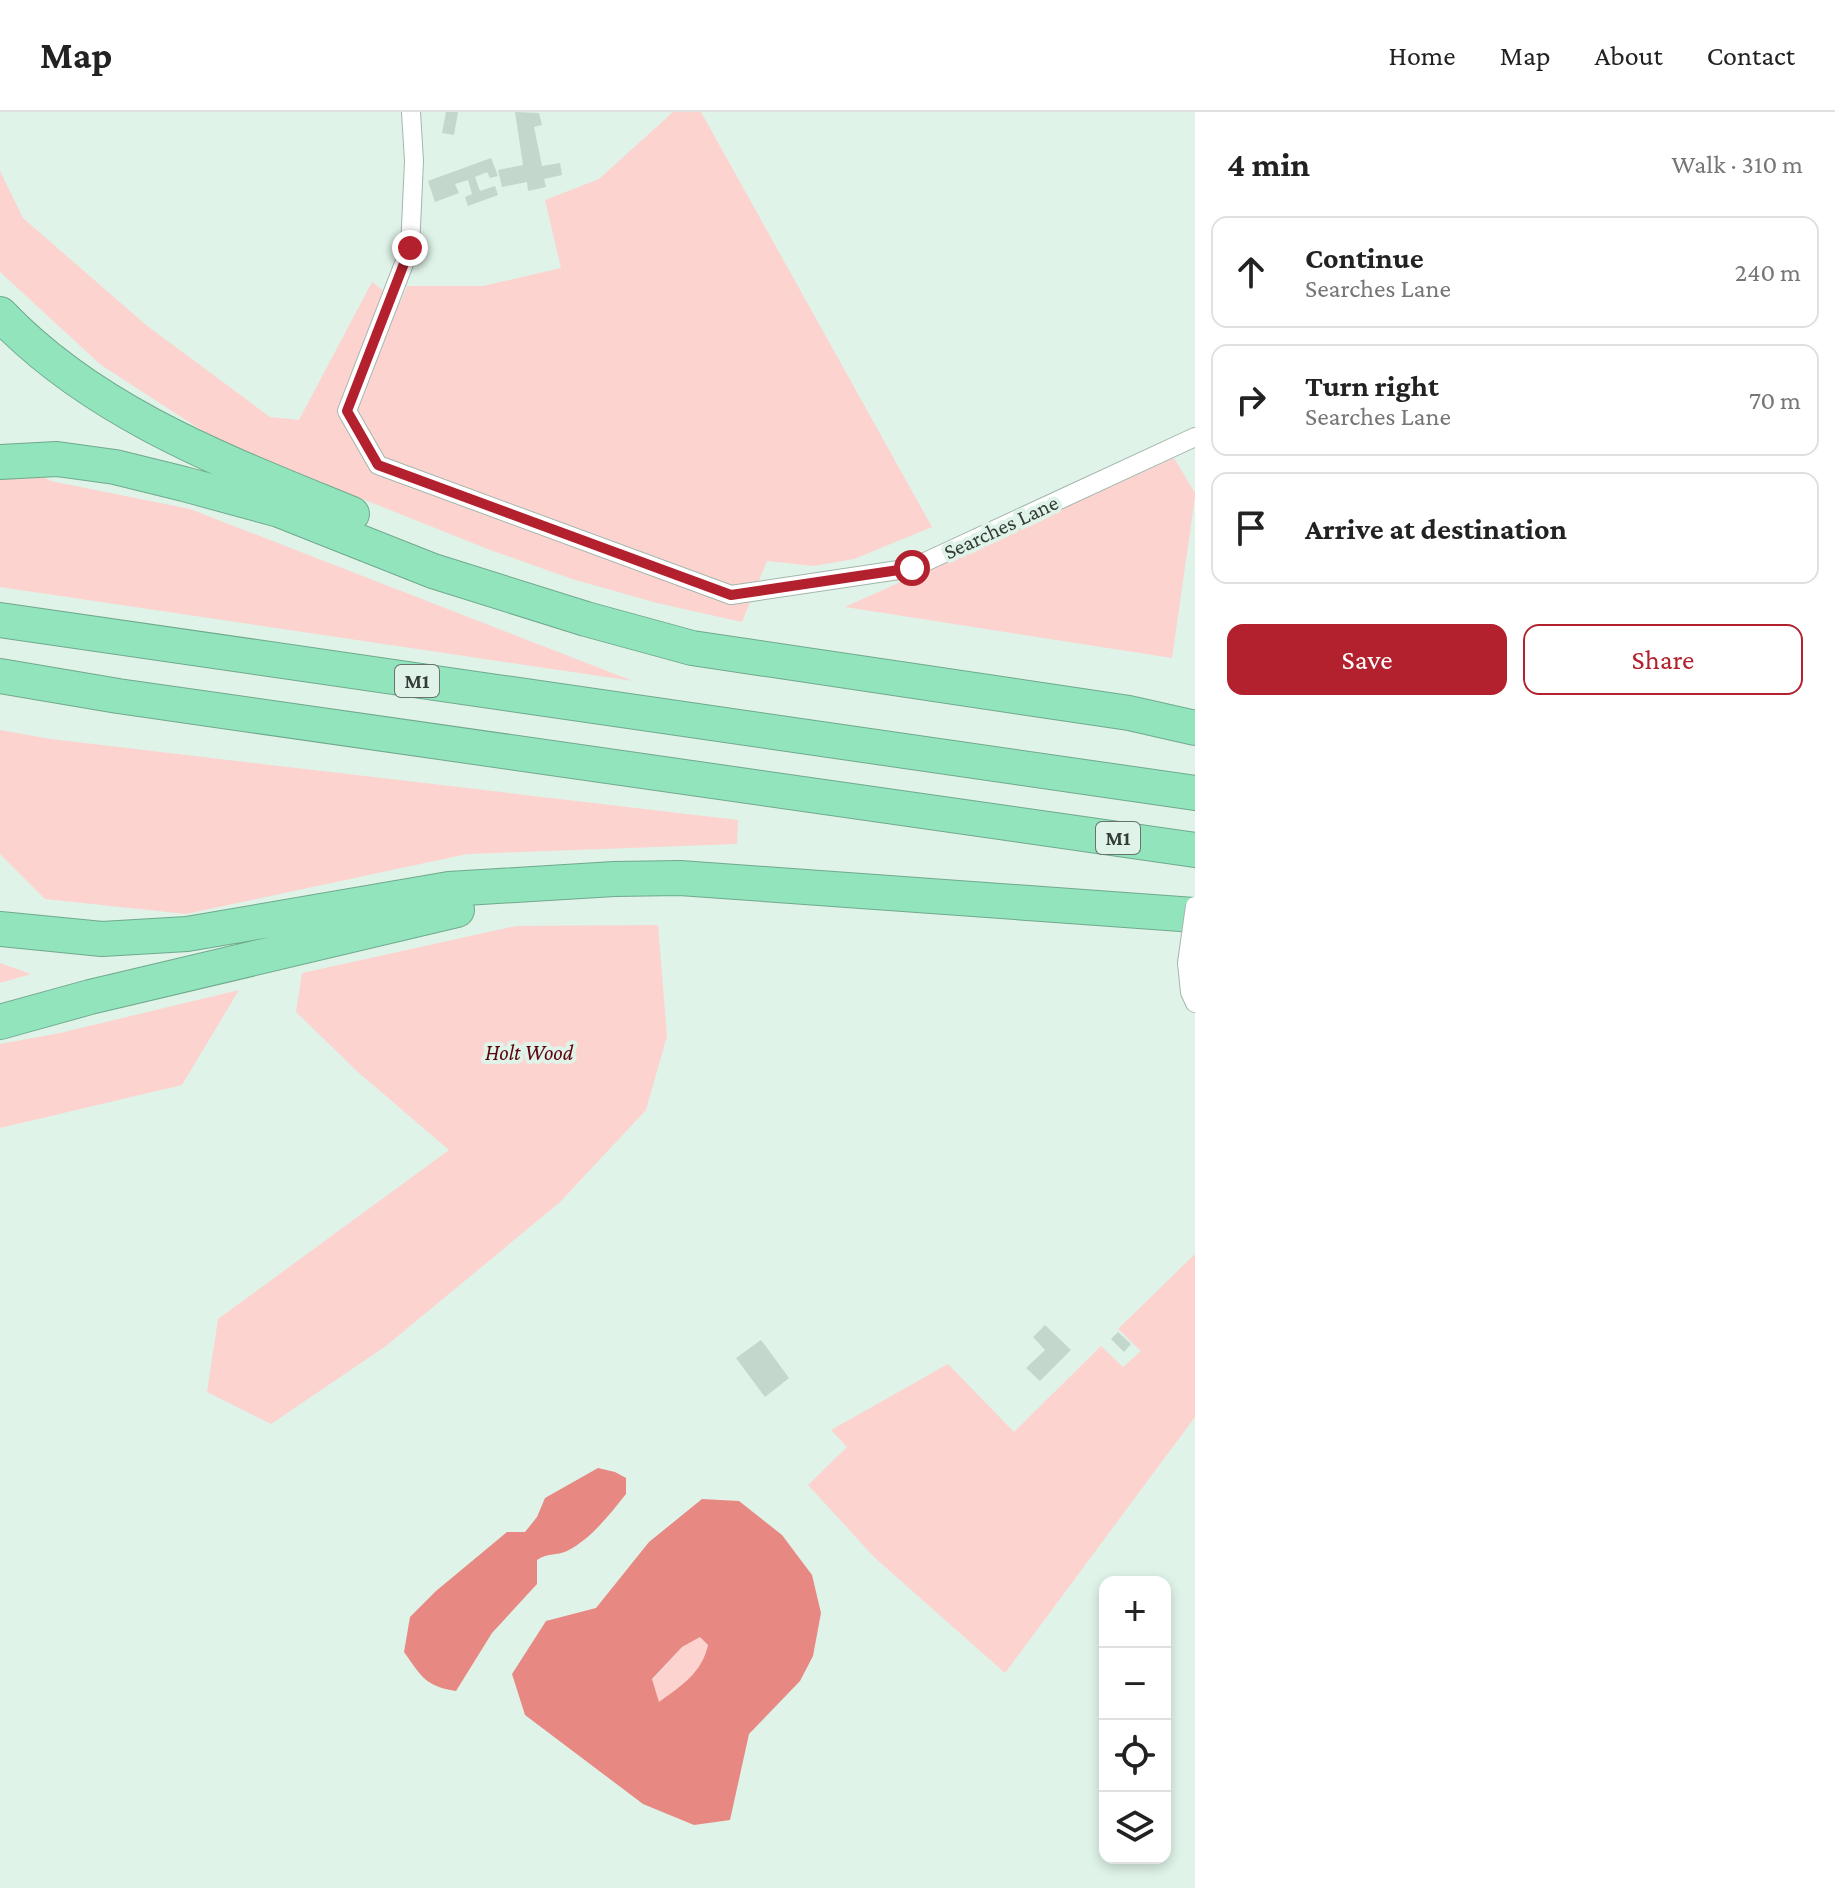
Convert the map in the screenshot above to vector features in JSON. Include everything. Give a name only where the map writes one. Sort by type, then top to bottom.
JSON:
[{"type":"highway","points":[[0,314],[22,337],[87,388],[165,432],[229,464],[429,546],[586,619]]},
{"type":"highway","points":[[0,462],[57,459],[115,467],[184,484],[279,510],[433,571],[586,619],[692,648],[1129,713],[1195,728]]},
{"type":"highway","name":"M1","points":[[0,620],[1195,793]]},
{"type":"highway","name":"M1","points":[[0,676],[118,696],[1195,850]]},
{"type":"highway","points":[[0,929],[102,939],[187,934],[449,889],[680,878],[1195,915]]},
{"type":"highway","points":[[0,1022],[90,997],[433,915],[614,879]]},
{"type":"street","name":"Searches Lane","points":[[411,112],[414,161],[410,248],[347,411],[378,465],[731,595],[912,568],[1195,437]]},
{"type":"street","points":[[1195,906],[1187,963],[1190,992],[1195,1003]]},
{"type":"green space","points":[[673,112],[701,112],[932,527],[854,559],[813,566],[767,561],[742,622],[657,603],[572,579],[490,550],[209,435],[101,365],[0,272],[0,171],[23,218],[146,325],[270,417],[299,420],[372,282],[400,303],[407,286],[483,286],[561,268],[545,200],[599,179]]},
{"type":"green space","points":[[1174,458],[1195,497],[1172,658],[845,607]]},
{"type":"green space","points":[[42,476],[51,481],[190,509],[633,681],[0,587],[0,478]]},
{"type":"green space","points":[[0,730],[51,739],[738,820],[737,844],[467,854],[186,914],[45,899],[0,854]]},
{"type":"green space","name":"Holt Wood","points":[[658,925],[667,1036],[646,1110],[560,1202],[386,1346],[271,1424],[207,1392],[218,1319],[449,1150],[359,1073],[296,1012],[302,973],[516,926]]},
{"type":"green space","points":[[0,963],[31,974],[0,983]]},
{"type":"green space","points":[[239,990],[182,1085],[0,1128],[0,1044],[60,1033]]},
{"type":"green space","points":[[1195,1254],[1195,1417],[1005,1673],[875,1558],[808,1485],[847,1447],[831,1430],[948,1364],[1014,1432],[1101,1346],[1123,1367],[1141,1351],[1118,1329]]},
{"type":"green space","points":[[700,1636],[708,1645],[701,1664],[690,1678],[659,1703],[652,1680],[682,1647]]},
{"type":"shaded area","points":[[598,1468],[626,1478],[626,1494],[613,1510],[576,1546],[537,1560],[537,1584],[492,1633],[456,1691],[425,1679],[404,1652],[410,1617],[436,1591],[507,1532],[525,1532],[537,1517],[545,1498]]},
{"type":"shaded area","points":[[702,1499],[739,1501],[782,1535],[812,1575],[821,1613],[813,1656],[800,1681],[749,1734],[730,1820],[694,1825],[643,1804],[525,1715],[512,1674],[546,1621],[596,1608],[649,1542]],"holes":[[[700,1637],[708,1645],[696,1671],[659,1702],[652,1679],[682,1647]]]},
{"type":"building","points":[[446,112],[458,112],[454,135],[442,133]]},
{"type":"building","points":[[515,112],[539,113],[542,125],[534,127],[542,166],[560,163],[562,175],[544,179],[546,187],[528,191],[527,182],[502,187],[498,170],[523,165]]},
{"type":"building","points":[[491,158],[498,176],[490,178],[487,172],[475,177],[480,191],[495,186],[498,195],[468,206],[465,197],[472,194],[468,180],[455,184],[459,193],[435,202],[428,181]]},
{"type":"building","points":[[1045,1325],[1071,1350],[1040,1381],[1026,1368],[1045,1350],[1033,1337]]},
{"type":"building","points":[[1118,1332],[1131,1344],[1124,1352],[1111,1339]]},
{"type":"building","points":[[761,1340],[789,1378],[765,1397],[736,1358]]},
{"type":"route","points":[[410,248],[347,411],[378,465],[731,595],[912,568]]}]
